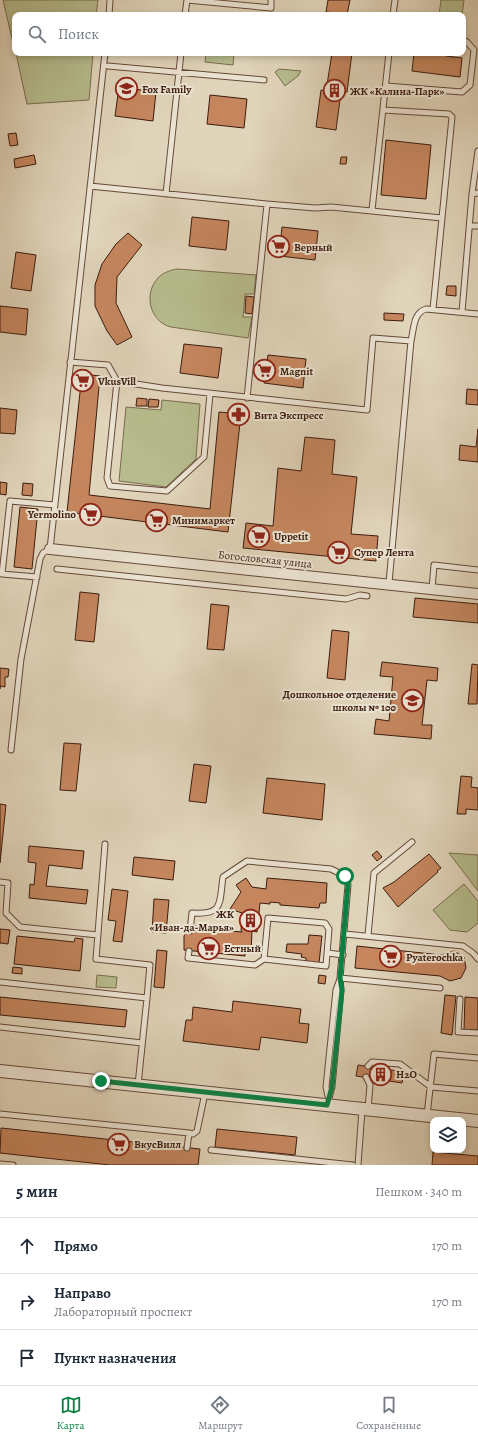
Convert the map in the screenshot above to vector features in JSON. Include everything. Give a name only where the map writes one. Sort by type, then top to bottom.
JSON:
[{"type":"street","name":"Богословская улица","points":[[50,549],[389,583],[478,594]]},
{"type":"street","points":[[0,1071],[205,1092],[328,1100],[365,1109],[478,1121]]},
{"type":"lane","points":[[109,12],[110,0]]},
{"type":"lane","points":[[185,12],[187,0],[270,8],[271,0]]},
{"type":"lane","points":[[393,12],[395,0]]},
{"type":"lane","points":[[386,86],[462,92],[470,85],[474,50],[466,42]]},
{"type":"lane","points":[[11,750],[21,659],[40,558],[43,553],[50,549],[105,56]]},
{"type":"lane","points":[[166,194],[181,56]]},
{"type":"lane","points":[[372,210],[389,56]]},
{"type":"lane","points":[[108,66],[264,80]]},
{"type":"lane","points":[[383,110],[449,114],[452,117],[433,309]]},
{"type":"lane","points":[[462,312],[472,194],[478,151]]},
{"type":"lane","points":[[90,186],[267,204],[372,210],[442,218]]},
{"type":"lane","points":[[472,194],[478,193]]},
{"type":"lane","points":[[247,398],[267,204]]},
{"type":"lane","points":[[470,226],[478,226]]},
{"type":"lane","points":[[389,583],[411,341],[416,315],[420,311],[433,309],[478,314]]},
{"type":"lane","points":[[117,381],[210,394],[367,410],[373,338],[411,341]]},
{"type":"lane","points":[[70,362],[108,365],[117,381],[107,478],[110,486],[167,491],[204,457],[210,394]]},
{"type":"lane","points":[[11,494],[2,574],[37,577]]},
{"type":"lane","points":[[10,501],[55,505]]},
{"type":"lane","points":[[432,589],[434,565],[478,570]]},
{"type":"lane","points":[[57,569],[346,599],[360,595],[367,596]]},
{"type":"lane","points":[[368,935],[374,873],[412,842]]},
{"type":"lane","points":[[105,844],[96,959],[150,965],[138,1085]]},
{"type":"lane","points":[[190,932],[192,913],[206,914],[214,912],[218,907],[223,877],[248,861],[331,869],[345,876],[348,884],[345,934],[340,978],[342,990],[332,1080],[328,1100]]},
{"type":"lane","points":[[0,882],[8,883],[6,913],[20,927],[98,935]]},
{"type":"lane","points":[[189,951],[188,958],[255,965],[264,959],[326,966],[330,929],[325,923],[268,918],[264,959]]},
{"type":"lane","points":[[345,934],[368,935],[463,946],[473,953],[478,959]]},
{"type":"lane","points":[[328,953],[343,955]]},
{"type":"lane","points":[[340,978],[440,988]]},
{"type":"lane","points":[[0,982],[146,998]]},
{"type":"lane","points":[[460,999],[458,1032],[478,1033]]},
{"type":"lane","points":[[0,1027],[142,1043]]},
{"type":"lane","points":[[427,1116],[434,1054],[478,1058]]},
{"type":"lane","points":[[368,1066],[372,1062],[400,1064],[431,1087],[478,1091]]},
{"type":"lane","points":[[358,1165],[365,1109],[370,1085],[366,1077]]},
{"type":"lane","points":[[0,1114],[193,1134],[196,1131],[205,1092]]},
{"type":"lane","points":[[187,1148],[189,1134]]},
{"type":"lane","points":[[211,1150],[316,1163],[353,1165]]},
{"type":"lane","points":[[0,1164],[12,1165]]},
{"type":"green space","points":[[3,0],[98,0],[96,12],[12,12],[12,38]]},
{"type":"green space","points":[[441,0],[464,0],[462,12],[439,12]]},
{"type":"green space","points":[[17,56],[93,56],[89,100],[27,104]]},
{"type":"green space","points":[[206,56],[234,56],[233,65],[205,62]]},
{"type":"green space","points":[[279,69],[301,71],[298,76],[285,86],[275,72]]},
{"type":"green space","points":[[177,269],[256,275],[254,294],[245,294],[243,317],[252,317],[248,338],[171,327],[158,319],[151,307],[150,299],[153,284],[162,275]]},
{"type":"green space","points":[[162,400],[200,404],[196,459],[166,487],[119,481],[126,407],[161,410]]},
{"type":"green space","points":[[449,853],[478,855],[478,891]]},
{"type":"green space","points":[[464,884],[478,901],[478,923],[467,932],[450,930],[433,910]]},
{"type":"green space","points":[[97,975],[117,977],[116,988],[96,987]]},
{"type":"building","points":[[328,0],[350,0],[348,12],[326,12]]},
{"type":"building","name":"ЖК «Калина-Парк»","points":[[332,56],[352,56],[347,92],[341,92],[336,130],[316,127],[321,90],[326,91]]},
{"type":"building","points":[[414,56],[446,56],[462,58],[460,77],[412,71]]},
{"type":"building","points":[[119,87],[156,92],[153,121],[115,116]]},
{"type":"building","points":[[210,95],[247,99],[244,128],[207,124]]},
{"type":"building","points":[[16,133],[18,145],[10,146],[8,134]]},
{"type":"building","points":[[386,140],[431,145],[426,199],[381,195]]},
{"type":"building","points":[[34,155],[36,164],[15,168],[14,159]]},
{"type":"building","points":[[341,157],[347,157],[346,164],[340,164]]},
{"type":"building","points":[[192,217],[229,221],[226,250],[189,246]]},
{"type":"building","points":[[282,227],[318,231],[315,260],[279,256]]},
{"type":"building","points":[[128,233],[142,245],[117,277],[116,303],[132,337],[117,345],[107,331],[95,306],[95,285],[102,264],[116,244]]},
{"type":"building","points":[[16,252],[36,255],[31,291],[11,288]]},
{"type":"building","points":[[447,286],[456,286],[456,296],[446,295]]},
{"type":"building","points":[[246,296],[254,297],[252,314],[245,313]]},
{"type":"building","points":[[0,306],[28,309],[26,335],[0,332]]},
{"type":"building","points":[[384,313],[404,314],[403,321],[384,320]]},
{"type":"building","points":[[184,344],[222,348],[218,378],[180,373]]},
{"type":"building","points":[[268,355],[306,359],[303,388],[264,383]]},
{"type":"building","points":[[82,374],[100,376],[89,495],[210,509],[219,412],[241,414],[228,532],[67,512]]},
{"type":"building","points":[[467,389],[478,390],[478,405],[466,404]]},
{"type":"building","points":[[137,398],[147,399],[147,406],[136,406]]},
{"type":"building","points":[[149,399],[159,400],[158,407],[148,407]]},
{"type":"building","points":[[0,408],[17,410],[15,434],[0,433]]},
{"type":"building","points":[[478,429],[478,462],[459,460],[460,445],[476,447]]},
{"type":"building","points":[[305,437],[335,440],[332,474],[357,477],[351,534],[378,536],[376,561],[243,548],[246,523],[273,526],[278,468],[301,471]]},
{"type":"building","points":[[0,482],[7,483],[6,495],[0,494]]},
{"type":"building","points":[[23,483],[33,484],[32,496],[22,495]]},
{"type":"building","points":[[20,507],[38,509],[32,569],[14,567]]},
{"type":"building","points":[[80,592],[99,594],[94,642],[75,640]]},
{"type":"building","points":[[415,598],[478,604],[478,623],[413,617]]},
{"type":"building","points":[[211,604],[229,606],[224,650],[207,649]]},
{"type":"building","points":[[332,630],[349,632],[345,680],[327,678]]},
{"type":"building","points":[[382,662],[438,668],[437,681],[427,680],[422,725],[432,725],[431,739],[374,734],[376,719],[389,721],[393,677],[380,676]]},
{"type":"building","points":[[472,664],[478,665],[477,704],[468,704]]},
{"type":"building","points":[[0,668],[9,669],[8,677],[5,677],[5,687],[0,686]]},
{"type":"building","points":[[64,743],[81,744],[76,791],[60,790]]},
{"type":"building","points":[[194,764],[211,766],[206,803],[189,801]]},
{"type":"building","points":[[461,776],[472,777],[471,787],[478,788],[478,810],[466,809],[466,814],[457,814]]},
{"type":"building","points":[[267,778],[325,784],[322,820],[263,813]]},
{"type":"building","points":[[0,804],[6,805],[0,863]]},
{"type":"building","points":[[29,846],[84,851],[82,869],[49,865],[46,886],[88,890],[86,904],[29,898],[30,884],[34,885],[36,863],[28,862]]},
{"type":"building","points":[[377,851],[382,857],[377,861],[372,855]]},
{"type":"building","points":[[429,854],[441,868],[398,907],[383,888],[394,882]]},
{"type":"building","points":[[134,857],[175,861],[173,880],[132,875]]},
{"type":"building","name":"ЖК «Иван-да-Марья»","points":[[246,878],[252,887],[266,889],[267,878],[327,883],[326,903],[320,903],[319,908],[280,905],[280,903],[270,902],[270,904],[260,903],[257,932],[252,931],[251,952],[245,951],[245,956],[184,950],[184,936],[186,931],[195,932],[195,926],[219,930],[219,927],[231,928],[231,931],[242,932],[242,913],[230,909],[241,892],[236,885]]},
{"type":"building","points":[[112,889],[128,891],[122,942],[113,941],[116,921],[108,920]]},
{"type":"building","points":[[154,899],[169,900],[166,933],[152,932]]},
{"type":"building","points":[[0,929],[10,930],[8,944],[0,943]]},
{"type":"building","points":[[309,935],[322,936],[319,963],[306,961],[306,958],[301,957],[302,954],[286,952],[287,944],[308,944]]},
{"type":"building","points":[[17,936],[74,942],[75,938],[83,939],[80,971],[14,964]]},
{"type":"building","points":[[357,946],[441,955],[454,951],[464,957],[466,968],[461,978],[450,981],[440,976],[355,968]]},
{"type":"building","points":[[157,950],[167,951],[164,988],[154,987]]},
{"type":"building","points":[[13,967],[22,968],[22,974],[12,973]]},
{"type":"building","points":[[319,975],[326,976],[325,984],[318,983]]},
{"type":"building","points":[[445,995],[456,996],[452,1035],[441,1033]]},
{"type":"building","points":[[0,997],[127,1010],[125,1027],[0,1015]]},
{"type":"building","points":[[465,997],[478,998],[478,1030],[464,1030]]},
{"type":"building","points":[[233,1001],[301,1009],[299,1023],[309,1024],[307,1043],[261,1037],[259,1050],[183,1041],[186,1020],[192,1020],[193,1007],[232,1012]]},
{"type":"building","name":"H2O","points":[[358,1065],[404,1072],[402,1083],[356,1076]]},
{"type":"building","points":[[1,1128],[200,1149],[198,1165],[110,1165],[0,1153]]},
{"type":"building","points":[[217,1129],[297,1137],[295,1155],[215,1147]]},
{"type":"building","points":[[433,1153],[478,1156],[478,1165],[432,1165]]},
{"type":"place","name":"Fox Family","points":[[127,89]]},
{"type":"place","name":"ЖК «Калина-Парк»","points":[[334,91]]},
{"type":"place","name":"Верный","points":[[278,247]]},
{"type":"place","name":"Magnit","points":[[264,371]]},
{"type":"place","name":"VkusVill","points":[[83,381]]},
{"type":"place","name":"Вита Экспресс","points":[[238,415]]},
{"type":"place","name":"Yermolino","points":[[91,514]]},
{"type":"place","name":"Минимаркет","points":[[156,520]]},
{"type":"place","name":"Uppetit","points":[[259,536]]},
{"type":"place","name":"Супер Лента","points":[[339,552]]},
{"type":"place","name":"Дошкольное отделение школы № 100","points":[[412,700]]},
{"type":"place","name":"ЖК «Иван-да-Марья»","points":[[250,920]]},
{"type":"place","name":"Естный","points":[[209,948]]},
{"type":"place","name":"Pyaterochka","points":[[390,957]]},
{"type":"place","name":"H2O","points":[[380,1074]]},
{"type":"place","name":"ВкусВилл","points":[[119,1144]]},
{"type":"route","points":[[101,1081],[327,1105],[328,1096],[332,1087],[342,990],[340,978],[345,934],[348,884],[345,876]]}]
